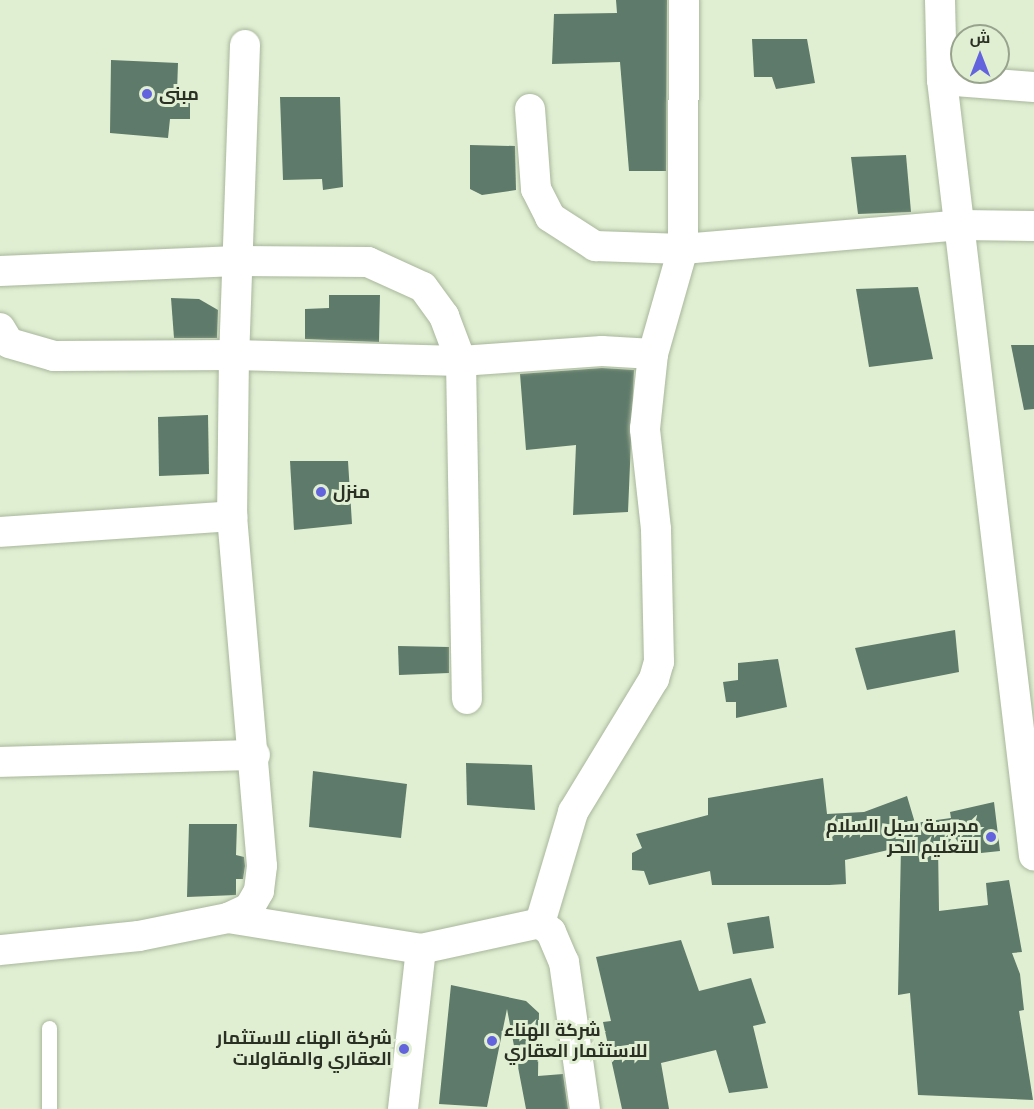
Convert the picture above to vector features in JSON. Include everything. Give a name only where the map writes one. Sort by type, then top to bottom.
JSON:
[{"type":"street","points":[[540,923],[573,812],[606,750],[643,701],[659,662],[656,529],[645,429],[653,354],[683,249],[684,0]]},
{"type":"street","points":[[940,0],[942,80],[1034,856]]},
{"type":"street","points":[[0,950],[139,936],[228,918],[249,908],[259,891],[255,756],[232,516],[234,355],[245,45]]},
{"type":"street","points":[[942,80],[1034,87]]},
{"type":"street","points":[[530,109],[536,189],[550,218],[595,246],[683,249],[960,225],[1034,226]]},
{"type":"street","points":[[0,271],[237,261],[368,262],[391,270],[433,297],[461,362],[467,699]]},
{"type":"street","points":[[0,328],[9,343],[54,356],[234,355],[461,362],[570,352],[653,354]]},
{"type":"street","points":[[0,532],[232,516]]},
{"type":"street","points":[[0,762],[255,756]]},
{"type":"street","points":[[228,918],[421,949],[540,923]]},
{"type":"street","points":[[540,923],[551,932],[564,962],[585,1109]]},
{"type":"street","points":[[403,1109],[421,949]]},
{"type":"lane","points":[[49,1028],[49,1109]]},
{"type":"building","points":[[616,0],[667,0],[666,171],[629,171],[620,62],[552,64],[554,14],[617,13]]},
{"type":"building","points":[[752,39],[807,39],[815,83],[776,89],[772,77],[754,77]]},
{"type":"building","name":"مبنى","points":[[111,60],[178,63],[177,92],[190,96],[190,119],[170,119],[168,138],[110,133]]},
{"type":"building","points":[[280,97],[340,97],[343,187],[323,190],[322,179],[283,180]]},
{"type":"building","points":[[470,145],[515,146],[516,190],[482,195],[470,189]]},
{"type":"building","points":[[906,155],[911,212],[858,214],[851,157]]},
{"type":"building","points":[[918,287],[933,359],[869,367],[856,289]]},
{"type":"building","points":[[329,295],[380,295],[379,342],[305,339],[305,309],[329,308]]},
{"type":"building","points":[[171,298],[199,299],[218,310],[217,338],[174,338]]},
{"type":"building","points":[[1011,345],[1034,345],[1034,409],[1024,410]]},
{"type":"building","points":[[602,368],[634,370],[628,512],[573,515],[576,445],[526,450],[520,374]]},
{"type":"building","points":[[208,415],[209,474],[159,476],[158,417]]},
{"type":"building","name":"منزل","points":[[290,461],[348,461],[352,524],[294,530]]},
{"type":"building","points":[[955,630],[959,672],[867,690],[855,648]]},
{"type":"building","points":[[398,646],[449,647],[449,673],[399,675]]},
{"type":"building","points":[[778,659],[787,707],[736,718],[736,702],[726,702],[723,682],[738,680],[738,663]]},
{"type":"building","points":[[466,763],[532,765],[535,810],[467,805]]},
{"type":"building","points":[[313,771],[407,784],[401,838],[309,827]]},
{"type":"building","points":[[823,778],[827,814],[864,812],[907,796],[915,823],[951,818],[950,812],[994,802],[1000,851],[981,853],[978,839],[938,845],[939,911],[988,905],[986,883],[1009,880],[1022,952],[1012,953],[1020,974],[1024,1010],[1019,1011],[1033,1100],[918,1095],[910,993],[898,995],[901,847],[845,860],[846,884],[712,885],[710,871],[649,885],[644,871],[632,870],[632,853],[642,848],[636,834],[708,815],[708,798]]},
{"type":"building","points":[[189,824],[237,824],[236,855],[244,857],[245,866],[243,879],[236,879],[236,895],[187,897]]},
{"type":"building","points":[[769,916],[774,948],[733,954],[727,923]]},
{"type":"building","points":[[681,940],[699,991],[751,978],[766,1023],[753,1026],[768,1088],[729,1093],[716,1050],[661,1063],[669,1109],[622,1109],[603,1022],[611,1021],[596,957]]},
{"type":"building","name":"شركة الهناء للاستثمار العقاري","points":[[451,985],[526,1001],[539,1013],[538,1076],[563,1074],[568,1109],[526,1109],[507,1009],[487,1107],[439,1104]]},
{"type":"place","name":"مبنى","points":[[147,94]]},
{"type":"place","name":"منزل","points":[[321,492]]},
{"type":"place","name":"مدرسة سبل السلام للتعليم الحر","points":[[991,837]]},
{"type":"place","name":"شركة الهناء للاستثمار العقاري","points":[[492,1041]]},
{"type":"place","name":"شركة الهناء للاستثمار العقاري والمقاولات","points":[[404,1049]]}]
